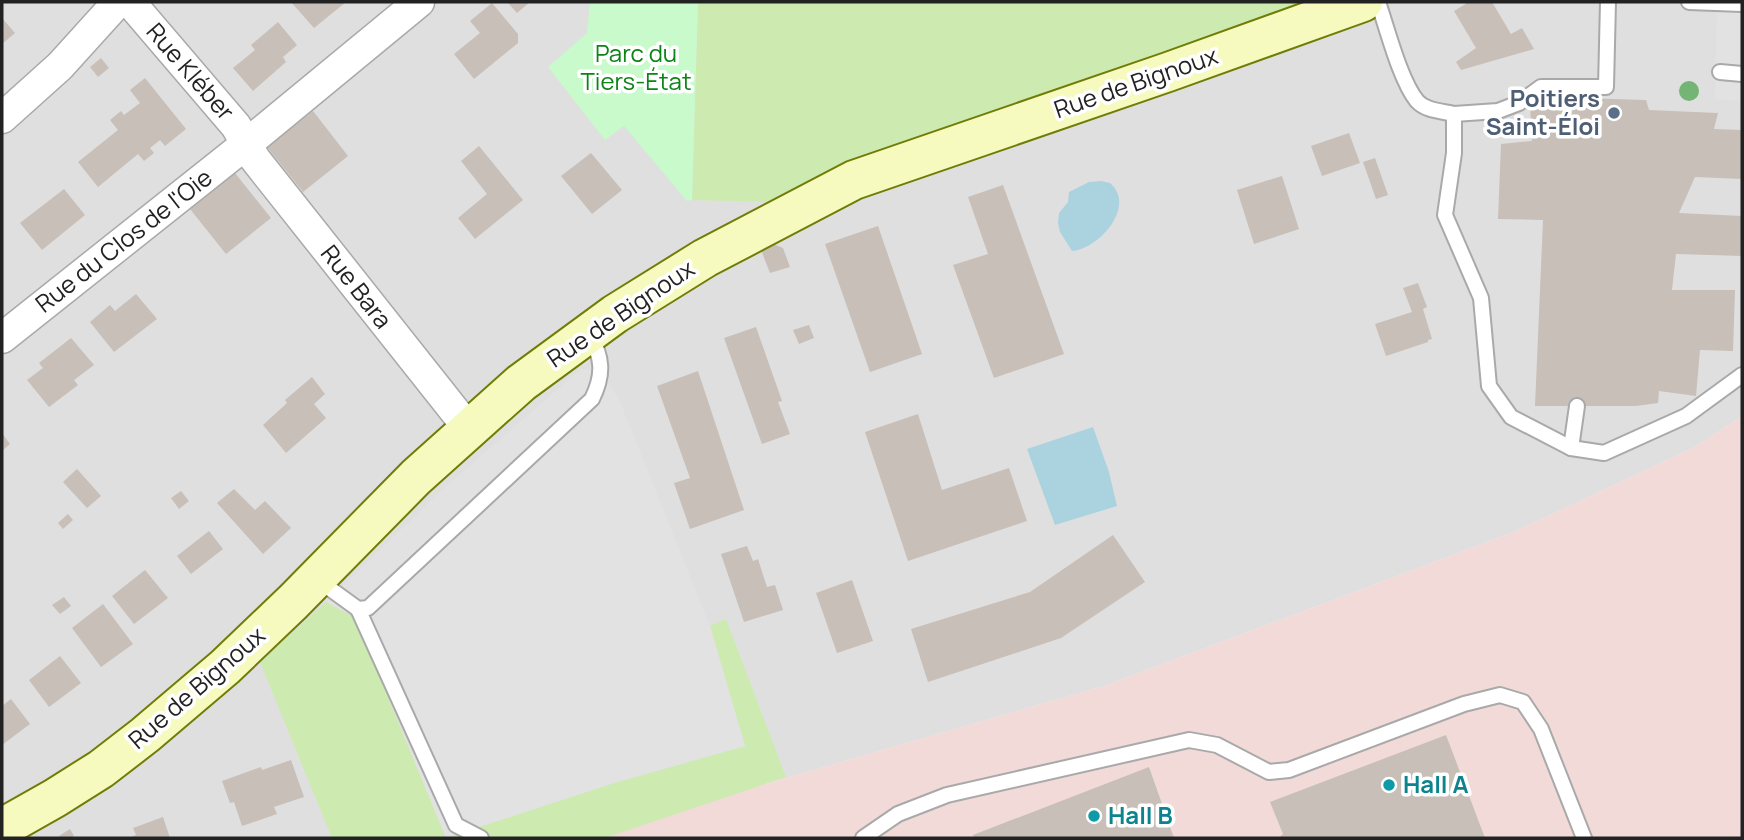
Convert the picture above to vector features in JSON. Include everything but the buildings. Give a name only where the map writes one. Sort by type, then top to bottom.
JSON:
[{"type":"street","points":[[2,118],[60,66],[118,2]]},
{"type":"street","name":"Rue Kléber","points":[[130,2],[236,126],[245,145]]},
{"type":"street","name":"Rue du Clos de l'Oie","points":[[2,338],[245,145],[419,2]]},
{"type":"street","name":"Rue de Bignoux","points":[[2,828],[55,799],[100,769],[145,735],[225,667],[416,477],[538,369],[588,333],[726,245],[854,180],[1363,2]]},
{"type":"street","name":"Rue Bara","points":[[245,145],[468,429]]},
{"type":"lane","points":[[1378,2],[1404,75],[1418,102],[1428,108],[1454,114],[1498,111],[1518,103],[1541,87],[1606,87],[1608,2]]},
{"type":"lane","points":[[1689,2],[1742,4]]},
{"type":"lane","points":[[1720,72],[1742,74]]},
{"type":"lane","points":[[1454,114],[1454,153],[1445,215],[1481,298],[1489,386],[1511,417],[1571,448],[1604,453],[1686,416],[1742,375]]},
{"type":"lane","points":[[358,608],[368,608],[592,399],[599,384],[601,370],[597,348],[588,333]]},
{"type":"lane","points":[[1571,448],[1577,406]]},
{"type":"lane","points":[[316,578],[358,608],[456,825],[481,838]]},
{"type":"lane","points":[[863,838],[898,814],[947,795],[1189,740],[1217,745],[1269,772],[1289,770],[1464,704],[1500,695],[1523,702],[1541,729],[1584,838]]},
{"type":"shaded area","points":[[2,2],[1742,2],[1742,416],[1695,447],[1516,531],[1107,685],[579,838],[2,838]]},
{"type":"shaded area","points":[[1717,2],[1742,2],[1742,101],[1715,99]]},
{"type":"shaded area","points":[[581,369],[601,370],[620,402],[710,626],[745,746],[614,783],[446,838],[355,617],[326,602],[442,490]]},
{"type":"shaded area","points":[[1742,416],[1742,838],[579,838],[1107,685],[1516,531],[1695,447]]},
{"type":"green space","name":"Parc du Tiers-État","points":[[590,2],[698,2],[692,200],[687,201],[624,126],[605,140],[548,67],[587,33]]},
{"type":"green space","points":[[698,2],[1322,2],[772,202],[692,200]]},
{"type":"green space","points":[[326,602],[355,617],[446,837],[614,783],[745,746],[710,626],[726,619],[786,777],[605,838],[332,838],[260,662]]},
{"type":"water","points":[[1089,182],[1110,183],[1117,192],[1117,214],[1103,235],[1093,243],[1072,251],[1060,232],[1059,213],[1068,202],[1069,192]]},
{"type":"water","points":[[1093,427],[1109,472],[1117,506],[1055,525],[1027,449]]},
{"type":"place","name":"Poitiers Saint-Éloi","points":[[1614,113]]},
{"type":"place","name":"Hall A","points":[[1389,785]]},
{"type":"place","name":"Hall B","points":[[1094,816]]}]
